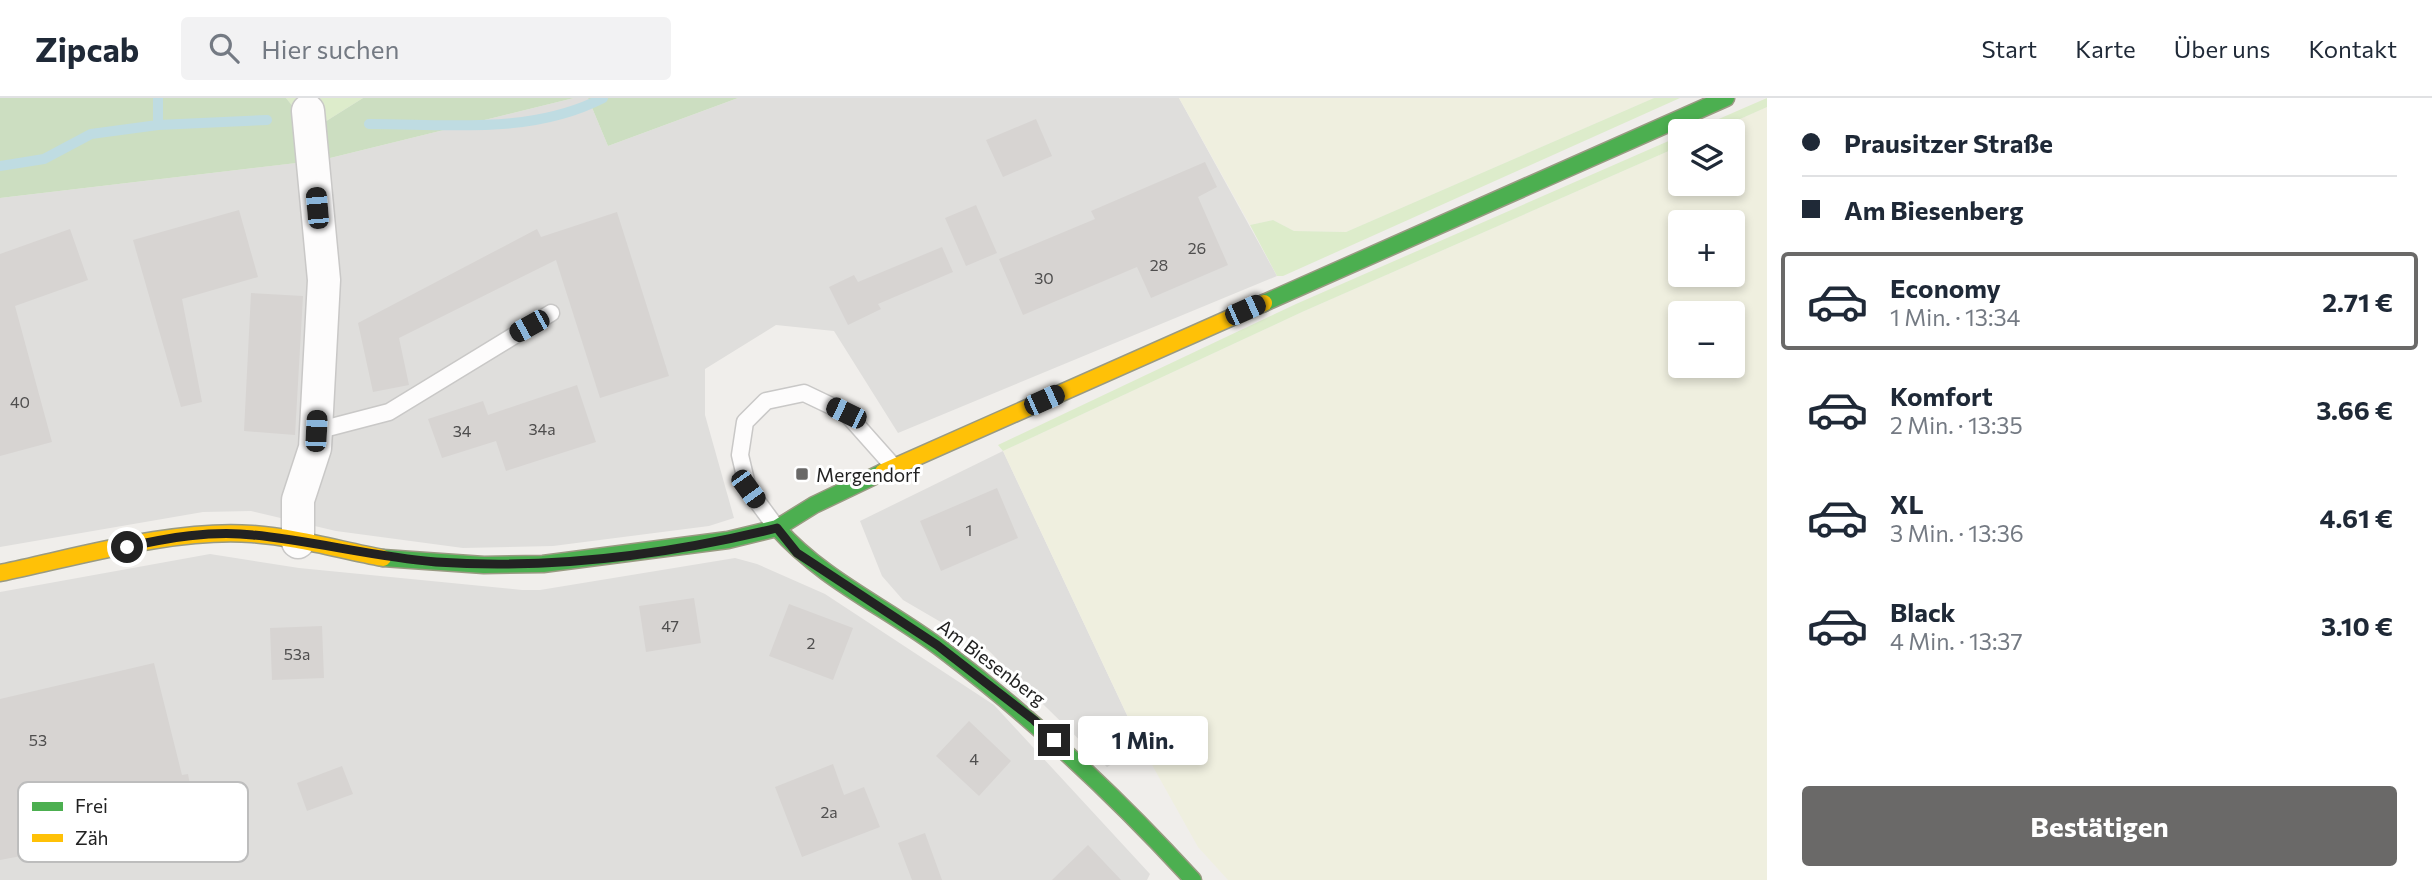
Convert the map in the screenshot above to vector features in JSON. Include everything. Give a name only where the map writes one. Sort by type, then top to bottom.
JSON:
[{"type":"street","points":[[0,573],[146,543],[218,534],[253,534],[386,558],[484,565],[543,564],[728,540],[777,528],[814,505],[894,467],[1726,98]]},
{"type":"street","points":[[298,542],[298,500],[315,448],[324,280],[308,111]]},
{"type":"street","name":"Am Biesenberg","points":[[777,528],[797,553],[937,645],[1034,720],[1190,879]]},
{"type":"lane","points":[[316,431],[389,412],[551,313]]},
{"type":"lane","points":[[777,528],[748,489],[740,455],[745,422],[766,401],[804,393],[846,413],[894,467]]},
{"type":"shaded area","points":[[574,98],[588,98],[608,146],[738,98],[1179,98],[1277,276],[898,433],[834,331],[776,325],[705,369],[705,415],[734,518],[709,526],[553,546],[463,548],[336,531],[251,511],[203,512],[0,547],[0,198],[322,160]]},
{"type":"shaded area","points":[[1003,451],[1142,747],[1107,767],[987,649],[903,600],[882,576],[860,521]]},
{"type":"shaded area","points":[[210,554],[299,568],[522,590],[540,590],[735,558],[757,564],[825,594],[994,705],[1150,874],[1147,880],[0,880],[0,592]]},
{"type":"green space","points":[[0,98],[286,98],[312,130],[363,98],[574,98],[322,160],[0,198]]},
{"type":"green space","points":[[286,98],[363,98],[312,130]]},
{"type":"green space","points":[[588,98],[738,98],[608,146]]},
{"type":"green space","points":[[1179,98],[1654,98],[1346,232],[1294,231],[1273,220],[1250,225]]},
{"type":"green space","points":[[1654,98],[1680,98],[1283,276],[1277,276],[1250,225],[1273,220],[1294,231],[1346,232]]},
{"type":"green space","points":[[1767,98],[1767,107],[1740,119],[1719,119]]},
{"type":"green space","points":[[1767,107],[1767,880],[1228,880],[1198,847],[1142,747],[1003,451],[1302,312],[1668,151],[1668,196],[1745,196],[1745,119],[1740,119]]},
{"type":"green space","points":[[1668,141],[1668,151],[1302,312],[1003,451],[998,445],[1296,304]]},
{"type":"building","points":[[1036,119],[1052,156],[1003,177],[986,140]]},
{"type":"building","points":[[1205,162],[1217,187],[1198,197],[1228,265],[1151,298],[1137,267],[1023,315],[999,259],[1095,219],[1091,211]]},
{"type":"building","points":[[976,205],[997,253],[966,266],[945,218]]},
{"type":"building","points":[[239,210],[258,277],[182,299],[202,402],[181,407],[133,240]]},
{"type":"building","points":[[617,212],[669,376],[600,398],[556,260],[399,338],[409,385],[373,392],[358,323],[537,229],[541,237]]},
{"type":"building","points":[[70,229],[88,280],[15,306],[52,442],[0,456],[0,254]]},
{"type":"building","points":[[942,247],[953,272],[878,304],[881,309],[848,325],[829,287],[854,275],[858,282]]},
{"type":"building","points":[[251,293],[303,296],[295,435],[244,431]]},
{"type":"building","points":[[577,385],[596,442],[506,471],[496,441],[442,458],[428,419],[483,401],[488,415]]},
{"type":"building","points":[[997,488],[1018,538],[941,571],[920,521]]},
{"type":"building","points":[[694,598],[701,643],[646,652],[639,606]]},
{"type":"building","points":[[789,604],[853,628],[833,680],[769,656]]},
{"type":"building","points":[[322,626],[324,678],[272,680],[270,628]]},
{"type":"building","points":[[154,663],[182,775],[188,774],[189,782],[18,782],[18,857],[0,860],[0,699]]},
{"type":"building","points":[[969,721],[1011,761],[979,796],[936,756]]},
{"type":"building","points":[[833,764],[844,795],[864,787],[880,827],[802,857],[775,787]]},
{"type":"building","points":[[342,766],[353,794],[307,811],[297,783]]},
{"type":"building","points":[[925,833],[942,880],[912,880],[898,843]]},
{"type":"building","points":[[1088,845],[1121,880],[1052,880]]},
{"type":"waterway","points":[[158,98],[158,125]]},
{"type":"waterway","points":[[369,124],[459,126],[518,122],[576,110],[603,98]]},
{"type":"waterway","points":[[0,166],[44,159],[91,134],[158,125],[267,120]]},
{"type":"traffic: fast","points":[[1264,303],[1726,98]]},
{"type":"traffic: fast","points":[[383,558],[484,565],[543,564],[728,540],[777,528],[814,505],[883,472]]},
{"type":"traffic: fast","points":[[777,528],[815,564],[922,635],[1010,703],[1134,818],[1193,880]]},
{"type":"traffic: slow","points":[[883,472],[1264,303]]},
{"type":"traffic: slow","points":[[0,573],[159,539],[222,533],[285,538],[383,558]]},
{"type":"place","name":"Mergendorf","points":[[802,474]]},
{"type":"route","points":[[127,547],[218,534],[253,534],[386,558],[484,565],[543,564],[728,540],[777,528],[797,553],[937,645],[1034,720],[1054,740]]}]
